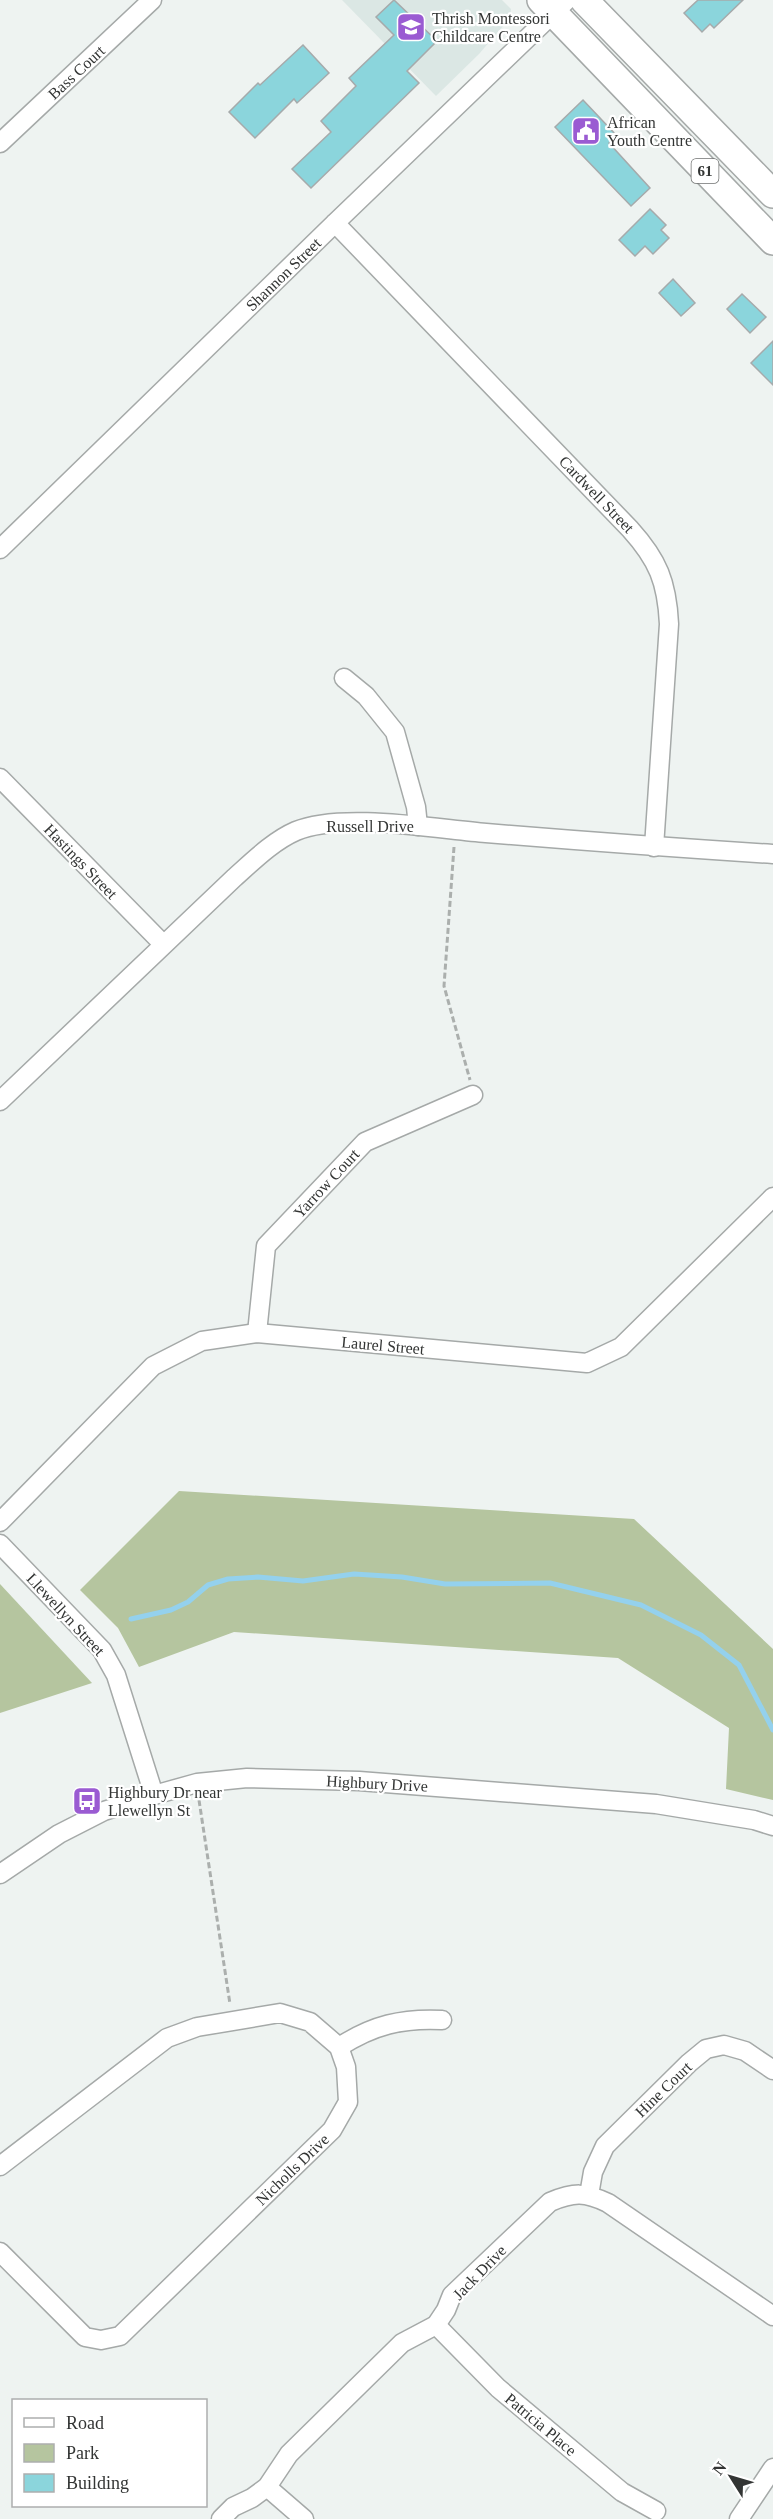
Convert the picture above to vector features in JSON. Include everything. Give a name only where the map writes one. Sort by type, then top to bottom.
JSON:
[{"type":"main road","name":"61","points":[[584,0],[773,195]]},
{"type":"main road","name":"61","points":[[554,4],[773,241]]},
{"type":"street","name":"Bass Court","points":[[0,143],[152,0]]},
{"type":"street","name":"Shannon Street","points":[[0,549],[335,223],[554,4]]},
{"type":"street","name":"Cardwell Street","points":[[335,223],[630,529],[656,562],[668,600],[669,624],[654,847]]},
{"type":"street","points":[[344,678],[366,696],[395,732],[416,807],[418,826]]},
{"type":"street","name":"Hastings Street","points":[[0,778],[163,944]]},
{"type":"street","name":"Russell Drive","points":[[0,1101],[257,857],[297,831],[339,823],[418,826],[654,847],[773,854]]},
{"type":"street","name":"Yarrow Court","points":[[257,1333],[266,1246],[365,1142],[473,1095]]},
{"type":"street","name":"Laurel Street","points":[[0,1522],[153,1366],[202,1341],[257,1333],[587,1363],[621,1347],[773,1197]]},
{"type":"street","name":"Llewellyn Street","points":[[0,1544],[102,1650],[116,1675],[154,1795]]},
{"type":"street","name":"Highbury Drive","points":[[0,1874],[59,1834],[104,1811],[197,1784],[247,1778],[359,1781],[656,1804],[754,1820],[773,1826]]},
{"type":"street","points":[[0,2166],[167,2038],[197,2027],[280,2013],[310,2022],[339,2046],[362,2032],[382,2026],[413,2019],[442,2020]]},
{"type":"street","name":"Hine Court","points":[[589,2195],[593,2172],[605,2146],[706,2049],[724,2045],[745,2051],[773,2070]]},
{"type":"street","name":"Nicholls Drive","points":[[0,2252],[85,2337],[101,2340],[120,2336],[332,2130],[348,2102],[346,2067],[339,2046]]},
{"type":"street","name":"Jack Drive","points":[[436,2325],[452,2295],[550,2202],[567,2195],[589,2195]]},
{"type":"street","points":[[589,2195],[608,2203],[773,2316]]},
{"type":"street","points":[[221,2519],[233,2507],[252,2498],[267,2487],[288,2454],[402,2343],[436,2325]]},
{"type":"street","name":"Patricia Place","points":[[436,2325],[498,2388],[622,2492],[656,2511]]},
{"type":"street","points":[[740,2519],[773,2468]]},
{"type":"street","points":[[267,2487],[304,2519]]},
{"type":"path","points":[[454,830],[444,986],[473,1095]]},
{"type":"path","points":[[197,1784],[232,2021]]},
{"type":"shaded area","name":"Thrish Montessori Childcare Centre","points":[[342,0],[502,0],[511,9],[510,18],[479,54],[436,96]]},
{"type":"green space","points":[[179,1491],[634,1519],[773,1649],[773,1800],[726,1789],[729,1728],[618,1658],[234,1632],[139,1667],[118,1628],[80,1590]]},
{"type":"green space","points":[[0,1584],[92,1683],[0,1713]]},
{"type":"building","points":[[394,0],[437,41],[407,71],[419,83],[311,188],[292,169],[331,132],[321,121],[356,86],[349,78],[394,35],[376,17]]},
{"type":"building","points":[[698,0],[743,0],[714,28],[710,24],[702,32],[684,13]]},
{"type":"building","points":[[303,45],[329,73],[297,103],[294,99],[255,138],[229,112],[258,83],[260,85]]},
{"type":"building","points":[[583,100],[617,136],[609,143],[650,188],[631,206],[555,127]]},
{"type":"building","points":[[650,209],[666,225],[661,230],[669,238],[653,254],[645,246],[635,256],[619,240]]},
{"type":"building","points":[[673,279],[695,303],[681,316],[659,293]]},
{"type":"building","points":[[742,294],[766,317],[750,333],[727,309]]},
{"type":"building","points":[[773,341],[773,385],[751,363]]},
{"type":"waterway","points":[[131,1619],[171,1610],[188,1602],[208,1585],[228,1579],[258,1577],[303,1581],[354,1574],[402,1577],[445,1584],[550,1583],[641,1605],[701,1635],[739,1665],[773,1730]]},
{"type":"place","name":"Thrish Montessori Childcare Centre","points":[[411,27]]},
{"type":"place","name":"African Youth Centre","points":[[586,131]]},
{"type":"place","name":"Highbury Dr near Llewellyn St","points":[[87,1801]]}]
